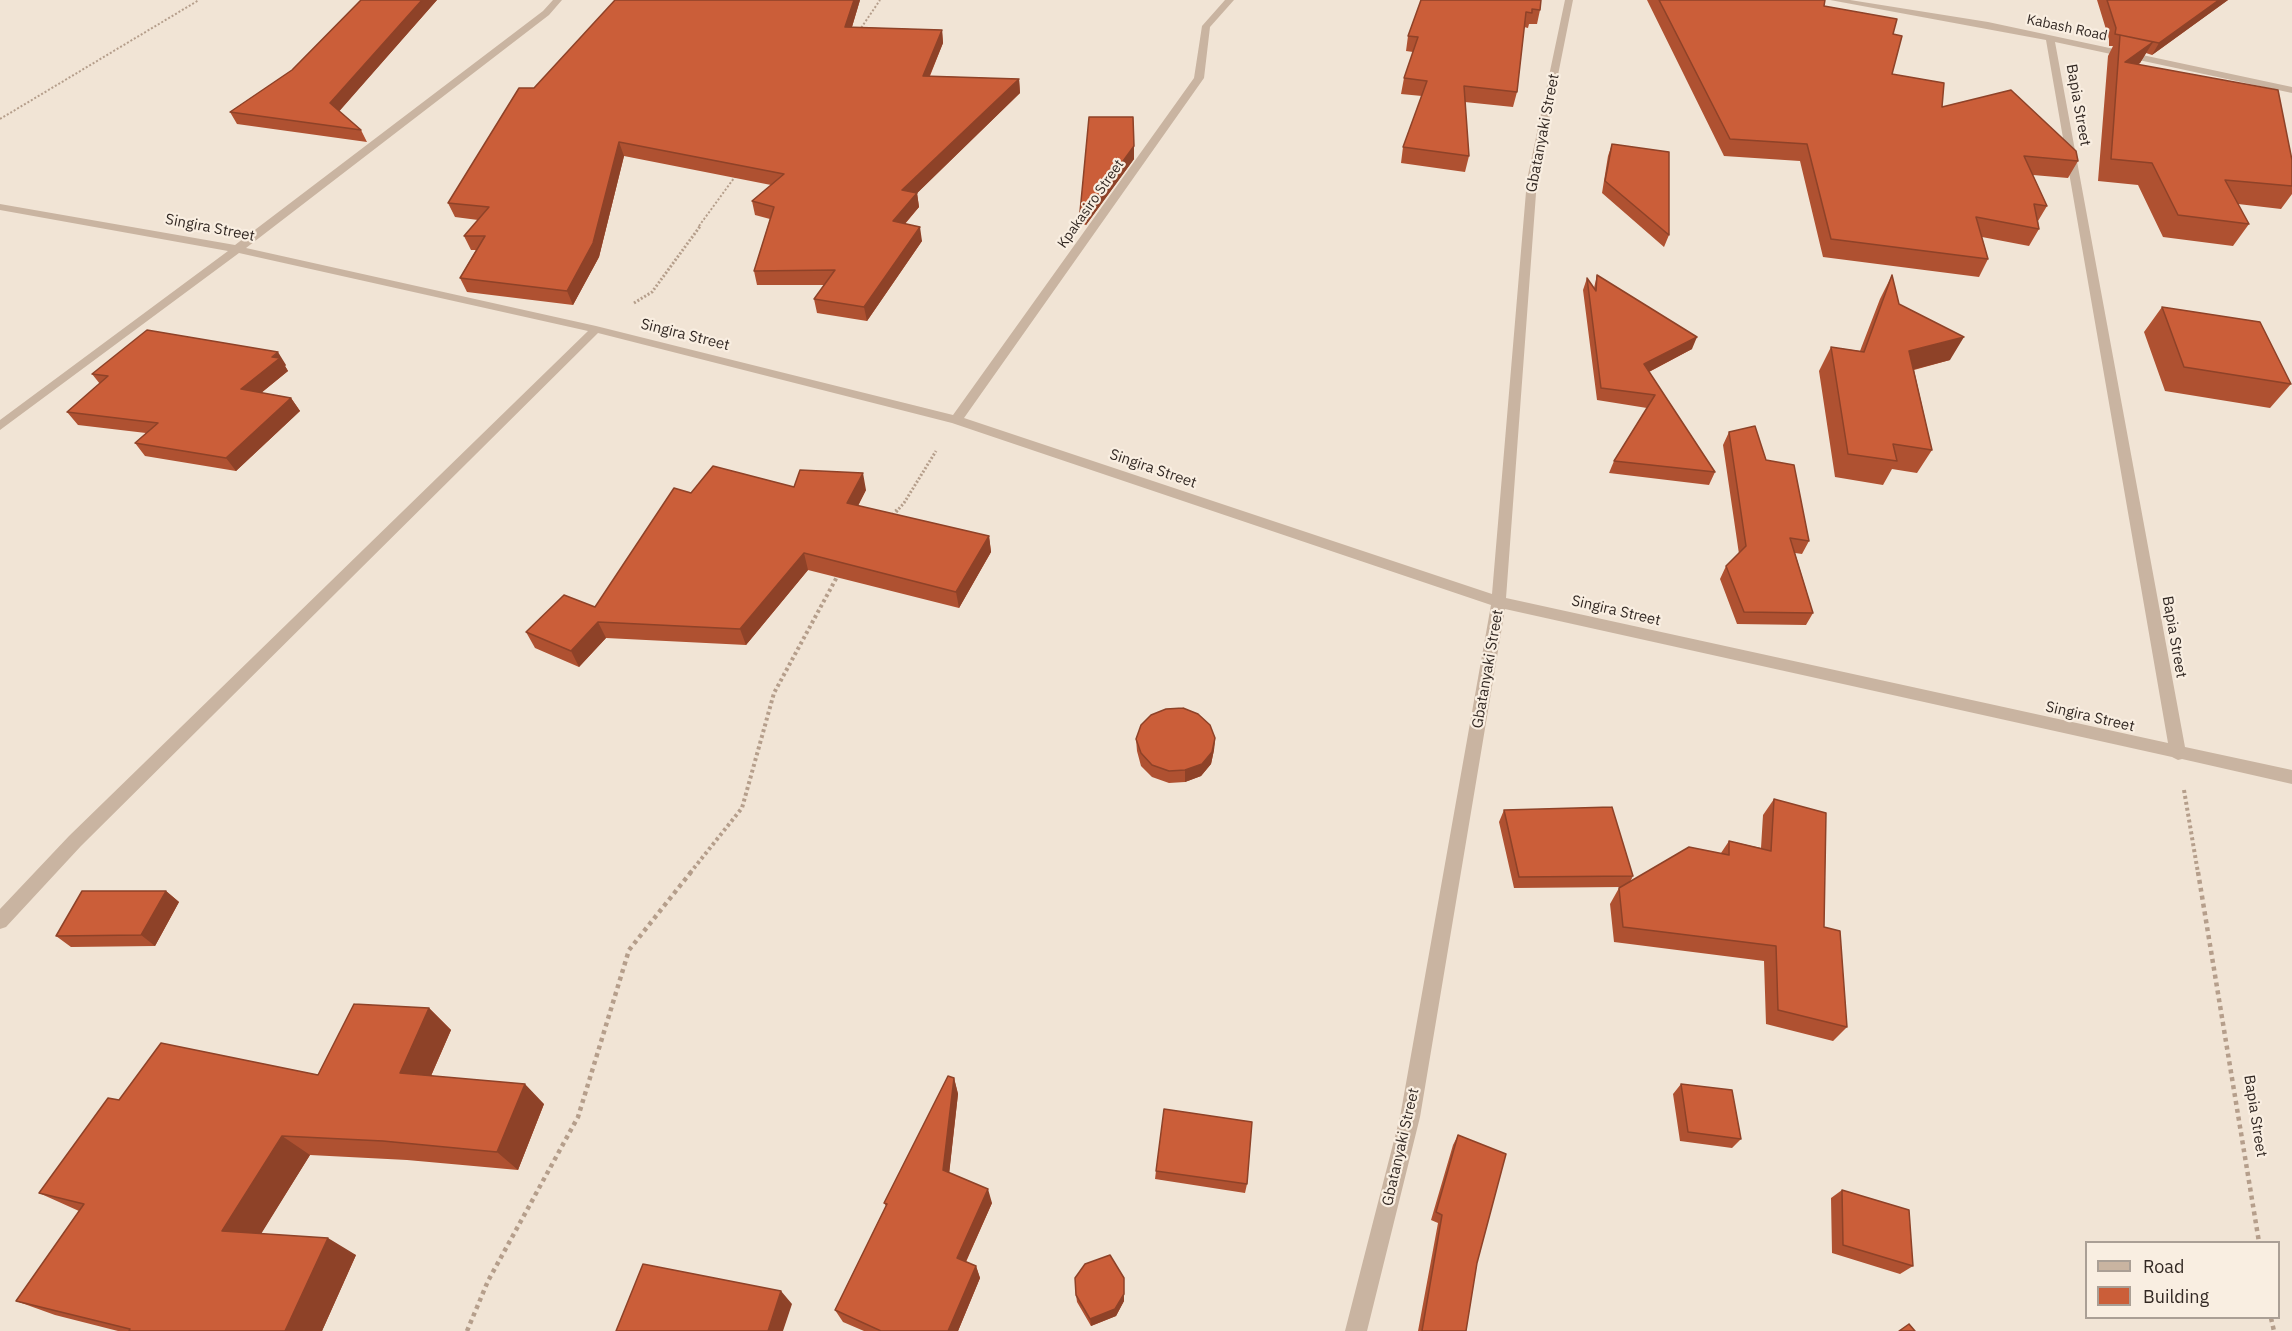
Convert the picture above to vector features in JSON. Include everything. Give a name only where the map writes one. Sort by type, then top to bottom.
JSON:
[{"type":"street","points":[[0,426],[237,249],[546,13],[558,0]]},
{"type":"street","name":"Kpakasiro Street","points":[[956,420],[1199,78],[1206,26],[1230,0]]},
{"type":"street","name":"Gbatanyaki Street","points":[[1356,1331],[1410,1118],[1499,602],[1532,180],[1569,0]]},
{"type":"street","name":"Kabash Road","points":[[1834,0],[1988,26],[2292,90]]},
{"type":"street","name":"Bapia Street","points":[[2049,38],[2178,754]]},
{"type":"street","name":"Singira Street","points":[[0,207],[237,249],[596,329],[956,420],[1499,602],[2178,754],[2292,777]]},
{"type":"street","points":[[0,921],[75,841],[596,329]]},
{"type":"path","points":[[0,119],[199,0]]},
{"type":"path","points":[[853,38],[880,0]]},
{"type":"path","points":[[596,329],[652,291],[738,174]]},
{"type":"path","points":[[888,520],[904,503],[956,420]]},
{"type":"path","points":[[467,1331],[488,1281],[578,1117],[629,950],[742,808],[774,693],[835,578],[843,570]]},
{"type":"path","name":"Bapia Street","points":[[2178,754],[2259,1241]]},
{"type":"building","points":[[361,0],[422,0],[330,103],[361,130],[230,112],[292,70]]},
{"type":"building","points":[[615,0],[854,0],[845,27],[942,30],[923,76],[1019,79],[902,190],[917,193],[893,221],[920,227],[864,307],[814,299],[835,270],[754,271],[774,207],[752,201],[784,174],[619,142],[593,243],[567,291],[460,278],[485,236],[464,236],[489,207],[448,203],[519,88],[534,88]]},
{"type":"building","points":[[1421,0],[1541,0],[1540,10],[1532,9],[1532,13],[1526,12],[1517,92],[1464,86],[1469,156],[1403,147],[1427,81],[1404,78],[1418,37],[1408,36]]},
{"type":"building","points":[[1659,0],[1825,0],[1824,6],[1897,19],[1893,34],[1902,36],[1892,74],[1944,83],[1942,107],[2011,90],[2076,151],[2078,161],[2024,156],[2047,206],[2034,204],[2039,229],[1976,217],[1988,259],[1831,239],[1807,144],[1730,139]]},
{"type":"building","points":[[2107,0],[2219,0],[2159,43],[2115,34],[2116,28]]},
{"type":"building","points":[[2120,35],[2153,42],[2125,62],[2278,90],[2292,160],[2292,186],[2225,180],[2249,224],[2178,215],[2152,163],[2111,159]]},
{"type":"building","points":[[1089,117],[1133,117],[1134,146],[1086,212],[1080,212]]},
{"type":"building","points":[[1612,144],[1669,152],[1669,235],[1605,181]]},
{"type":"building","points":[[1597,275],[1697,337],[1644,364],[1715,472],[1614,461],[1655,395],[1601,388],[1587,278],[1596,291]]},
{"type":"building","points":[[1892,275],[1899,304],[1964,337],[1909,351],[1932,450],[1893,444],[1897,461],[1848,454],[1831,347],[1864,352]]},
{"type":"building","points":[[2162,307],[2260,322],[2291,384],[2184,367]]},
{"type":"building","points":[[147,330],[278,352],[272,357],[280,358],[241,389],[291,398],[226,458],[135,443],[158,423],[67,412],[108,376],[92,374]]},
{"type":"building","points":[[1755,426],[1766,460],[1794,465],[1809,541],[1790,538],[1813,613],[1744,612],[1726,566],[1746,546],[1729,432]]},
{"type":"building","points":[[713,466],[794,487],[800,470],[863,473],[847,503],[989,536],[956,592],[804,553],[740,629],[598,622],[571,651],[526,632],[564,595],[595,607],[674,488],[691,493]]},
{"type":"building","points":[[1183,708],[1198,714],[1210,725],[1215,738],[1212,752],[1202,764],[1185,770],[1169,771],[1152,765],[1141,753],[1136,739],[1141,725],[1151,715],[1166,709]]},
{"type":"building","points":[[1774,799],[1826,813],[1824,927],[1840,931],[1847,1027],[1778,1010],[1776,946],[1623,927],[1619,888],[1689,847],[1729,855],[1729,841],[1771,851]]},
{"type":"building","points":[[1612,807],[1633,876],[1519,877],[1504,810]]},
{"type":"building","points":[[82,891],[166,891],[141,935],[56,936]]},
{"type":"building","points":[[354,1004],[429,1008],[400,1073],[525,1084],[497,1152],[383,1141],[282,1136],[222,1231],[328,1238],[285,1331],[129,1331],[130,1329],[16,1301],[84,1204],[39,1193],[108,1098],[119,1100],[161,1043],[318,1075]]},
{"type":"building","points":[[948,1076],[954,1078],[943,1170],[988,1189],[957,1258],[976,1266],[948,1331],[881,1331],[835,1310],[887,1204],[884,1203]]},
{"type":"building","points":[[1681,1084],[1732,1090],[1741,1139],[1688,1132]]},
{"type":"building","points":[[1164,1109],[1252,1122],[1247,1184],[1156,1171]]},
{"type":"building","points":[[1458,1135],[1506,1154],[1477,1263],[1466,1331],[1422,1331],[1442,1215],[1436,1212]]},
{"type":"building","points":[[1842,1190],[1909,1210],[1913,1266],[1843,1245]]},
{"type":"building","points":[[1110,1255],[1124,1278],[1124,1294],[1115,1309],[1090,1319],[1076,1295],[1075,1278],[1085,1264]]},
{"type":"building","points":[[643,1264],[781,1291],[768,1331],[616,1331]]},
{"type":"building","points":[[1909,1324],[1915,1331],[1899,1331]]}]
